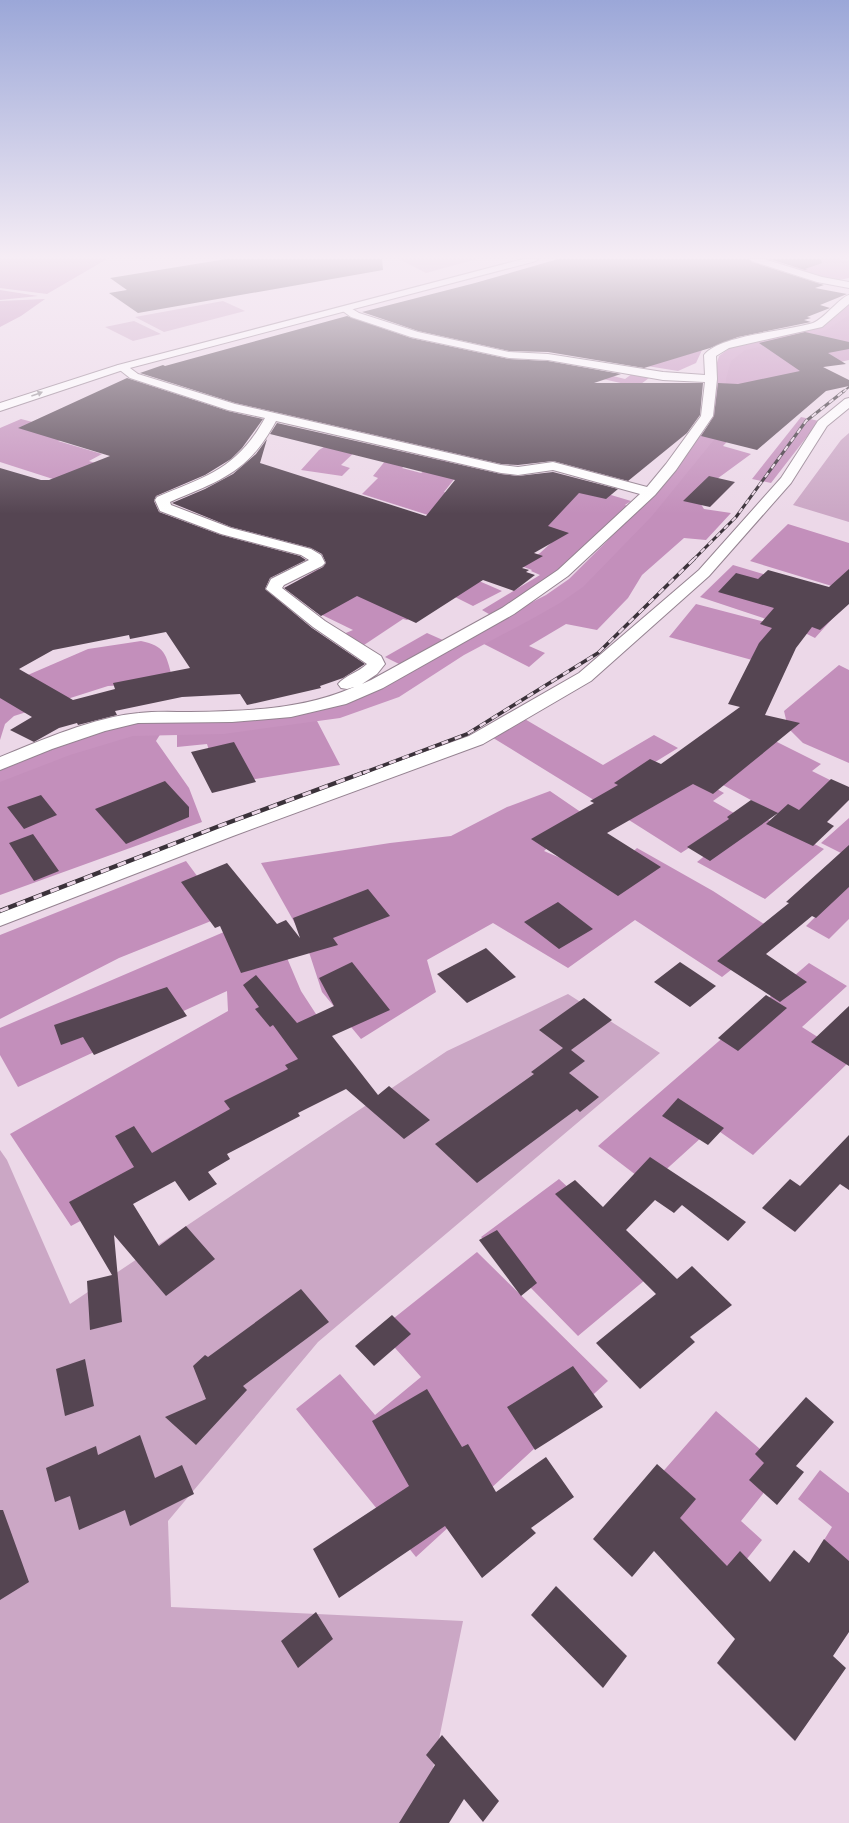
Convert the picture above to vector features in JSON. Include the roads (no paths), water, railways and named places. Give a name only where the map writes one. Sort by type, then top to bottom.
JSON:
[{"type":"street","points":[[90,365],[169,344]]},
{"type":"street","points":[[0,407],[122,367],[210,344]]},
{"type":"street","points":[[460,344],[509,354],[548,357],[663,376],[711,379]]},
{"type":"street","points":[[0,764],[45,745],[100,726],[138,718],[232,717],[291,712],[340,700],[377,684],[508,611],[563,573],[650,492],[671,467],[707,416],[711,379],[710,355],[725,345],[729,344]]},
{"type":"street","points":[[122,367],[134,376],[232,407],[501,469],[518,471],[553,466],[650,492]]},
{"type":"street","points":[[40,380],[54,376]]},
{"type":"street","points":[[0,918],[226,831],[476,740],[585,677],[704,573],[786,480],[822,424],[849,402]]},
{"type":"street","points":[[182,718],[209,709],[250,705],[334,690],[354,682],[374,668],[376,664],[375,660],[319,624],[274,589],[277,582],[317,563],[316,558],[306,552],[226,531],[165,508],[162,504],[162,500],[198,485],[230,469],[265,431],[272,416]]},
{"type":"waterway","points":[[0,775],[61,750],[131,729],[224,727],[340,711],[391,692],[456,650],[523,616],[553,599],[576,583],[646,512],[718,425],[719,379],[724,359],[740,347],[754,344]]},
{"type":"railway","points":[[843,392],[849,387]]},
{"type":"railway","points":[[694,559],[736,517],[806,421],[844,391]]},
{"type":"railway","points":[[363,773],[467,734],[598,653],[694,559]]},
{"type":"railway","points":[[0,911],[222,825],[365,772]]}]
